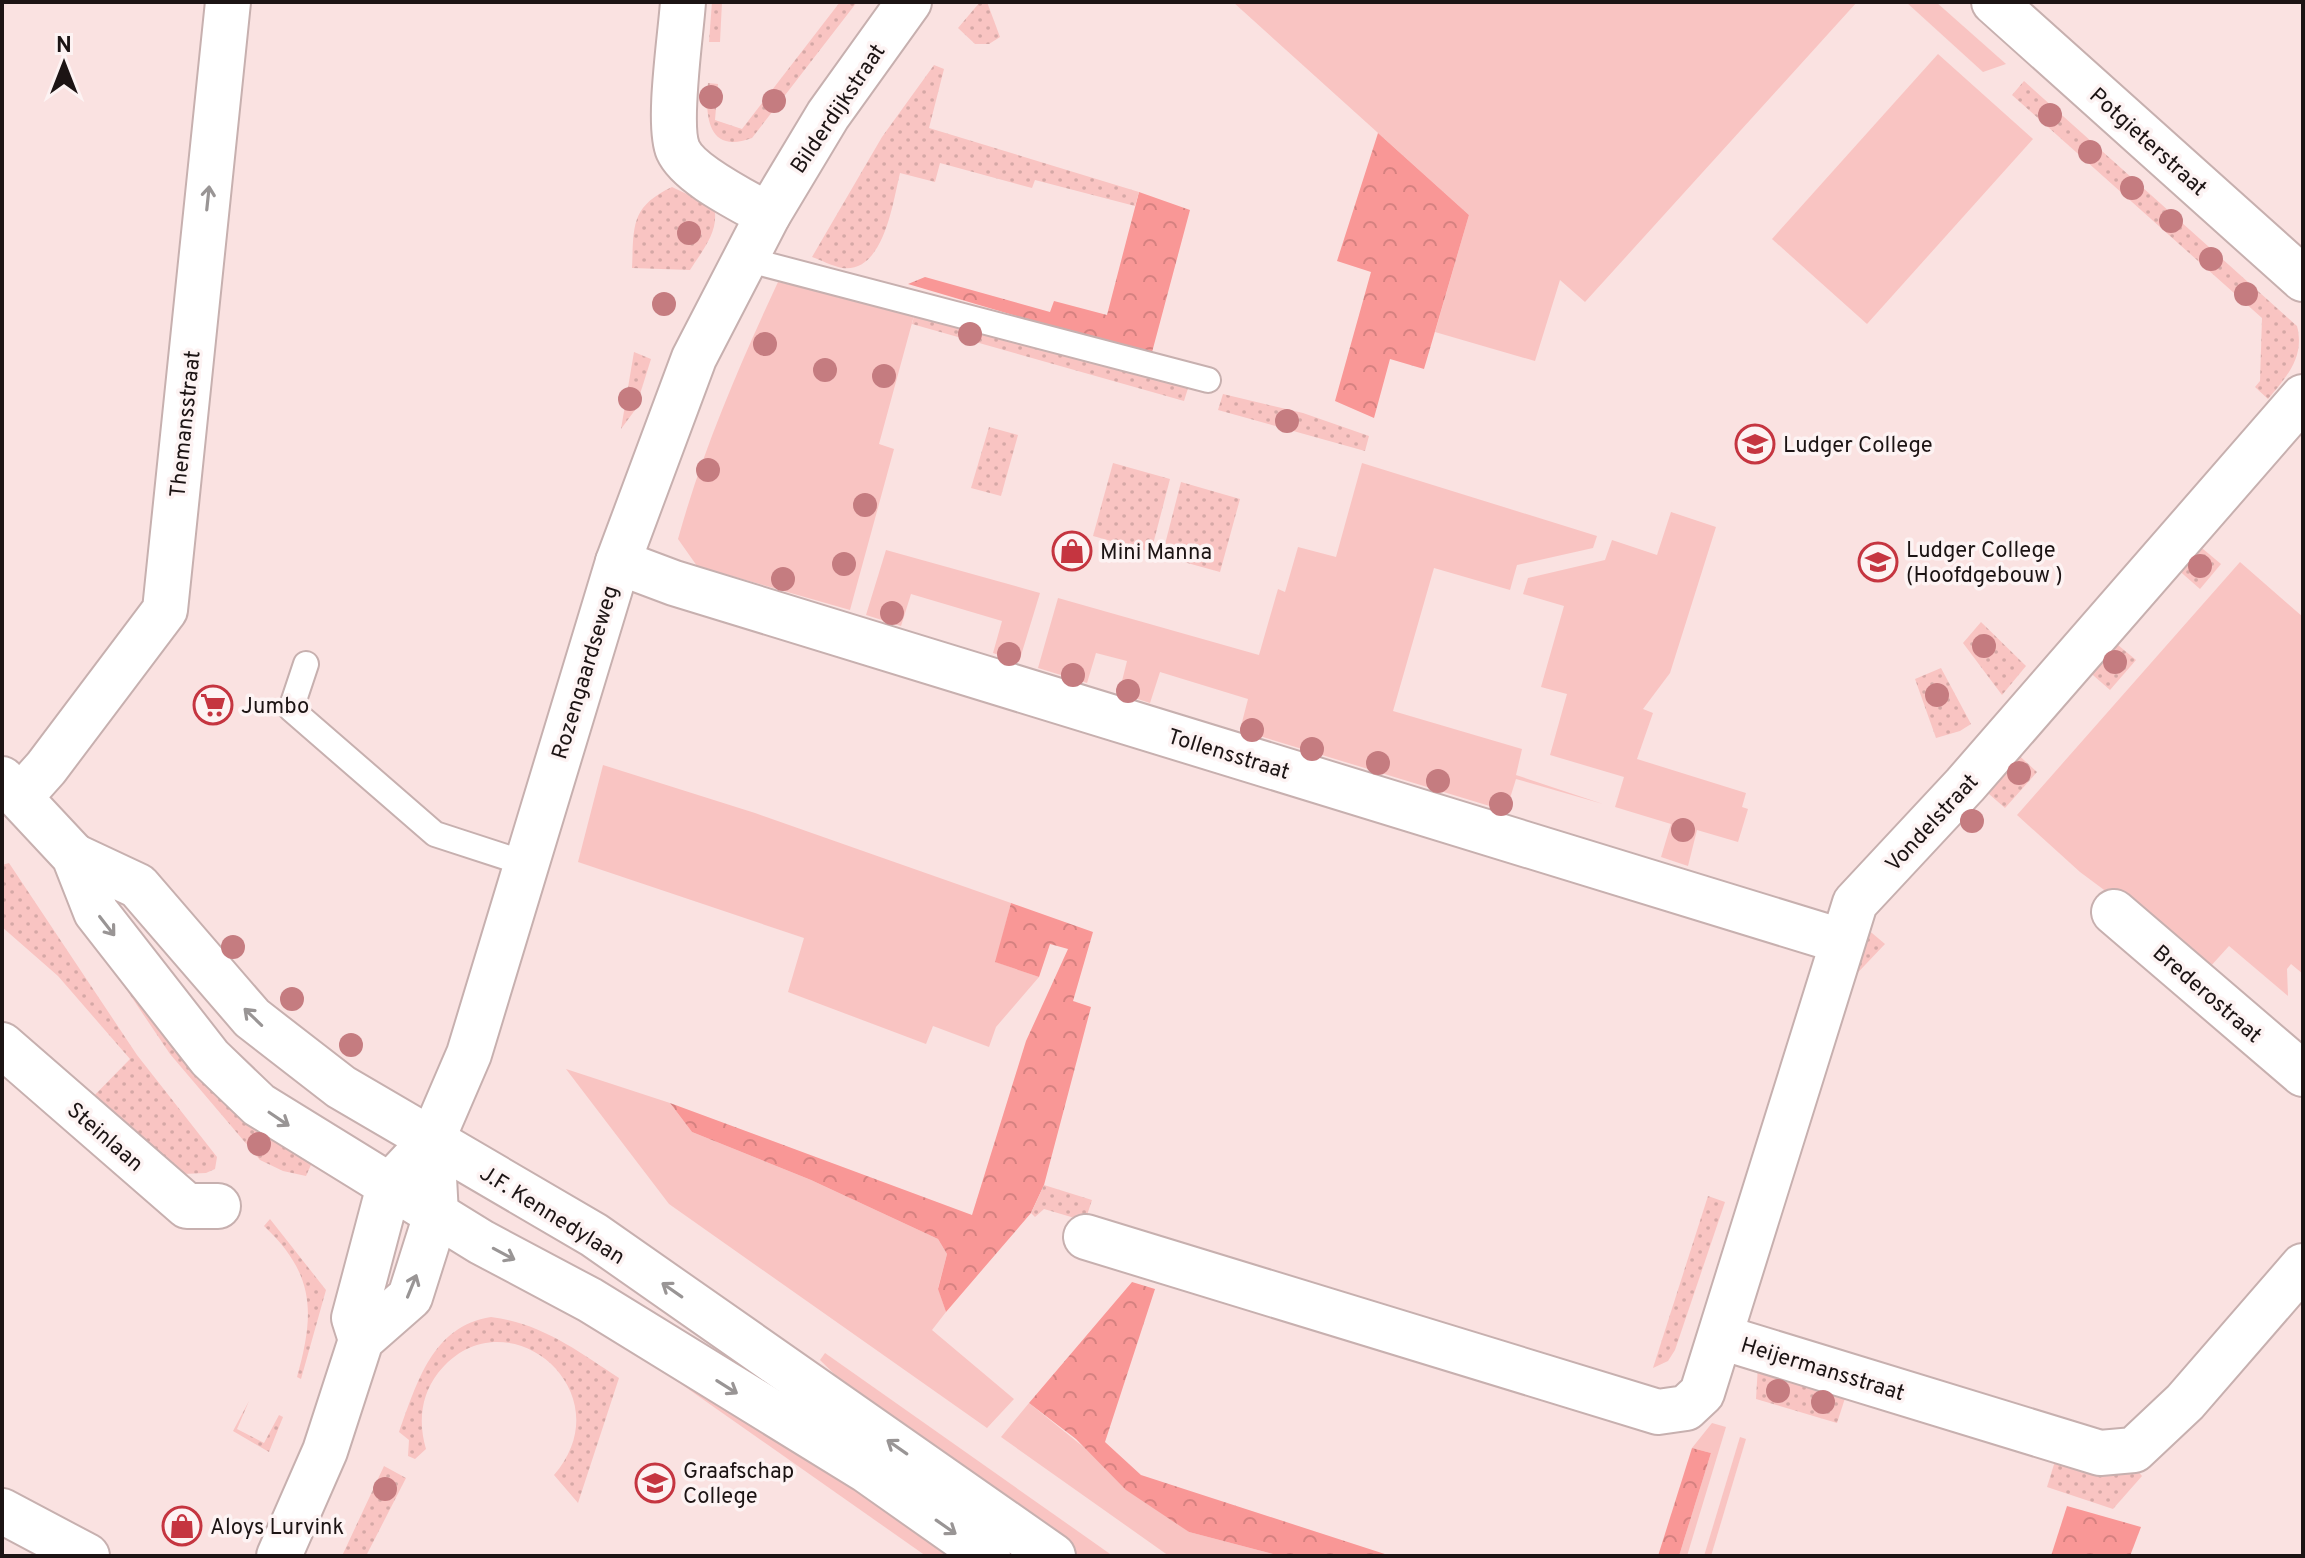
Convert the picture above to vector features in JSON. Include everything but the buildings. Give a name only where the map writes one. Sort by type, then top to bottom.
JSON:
[{"type":"street","name":"Themansstraat","points":[[11,788],[165,610],[228,2]]},
{"type":"street","points":[[683,2],[675,120],[678,150],[695,170],[768,215]]},
{"type":"street","name":"Bilderdijkstraat","points":[[768,215],[828,115],[909,2]]},
{"type":"street","name":"Potgieterstraat","points":[[1994,2],[2303,279]]},
{"type":"street","name":"Rozengaardseweg","points":[[361,1340],[354,1318],[389,1186],[432,1140],[469,1054],[618,562],[694,358],[768,215]]},
{"type":"street","name":"Vondelstraat","points":[[1721,1337],[1855,903],[1965,785],[2303,397]]},
{"type":"street","name":"Tollensstraat","points":[[618,562],[689,588],[1841,941]]},
{"type":"street","name":"J.F. Kennedylaan","points":[[11,788],[74,856],[96,912],[210,1058],[259,1105],[436,1215],[590,1300],[866,1470],[988,1556]]},
{"type":"street","name":"J.F. Kennedylaan","points":[[74,856],[138,886],[226,989],[289,1049],[341,1087],[594,1235],[1053,1556]]},
{"type":"street","name":"Brederostraat","points":[[2114,912],[2303,1074]]},
{"type":"street","name":"Steinlaan","points":[[2,1045],[187,1206],[218,1206]]},
{"type":"street","name":"Rozengaardseweg","points":[[279,1556],[325,1451],[361,1340],[410,1297],[436,1215],[432,1140]]},
{"type":"street","name":"Heijermansstraat","points":[[1086,1237],[1658,1412],[1686,1408],[1702,1393],[1721,1337],[2100,1453],[2134,1450],[2185,1402],[2303,1266]]},
{"type":"street","points":[[2,1511],[87,1556]]},
{"type":"lane","points":[[745,259],[1208,380]]},
{"type":"lane","points":[[306,664],[291,709],[435,834],[527,864]]},
{"type":"shaded area","points":[[712,2],[722,2],[720,42],[709,42]]},
{"type":"shaded area","points":[[840,2],[857,2],[752,138],[737,142],[718,137],[709,119],[708,83],[718,84],[715,120],[742,129]]},
{"type":"shaded area","points":[[980,2],[987,2],[1000,37],[989,44],[975,44],[958,28]]},
{"type":"shaded area","points":[[1233,2],[1857,2],[1585,302],[1560,280],[1535,361],[1435,332],[1469,215]]},
{"type":"shaded area","points":[[1906,2],[1936,2],[2006,64],[1983,72]]},
{"type":"shaded area","points":[[1938,54],[2033,139],[1867,324],[1772,239]]},
{"type":"shaded area","points":[[934,65],[944,69],[929,128],[1139,192],[1135,206],[1035,180],[1032,188],[940,163],[935,182],[900,173],[890,217],[877,248],[868,260],[856,267],[842,268],[812,257],[882,137]]},
{"type":"shaded area","points":[[2024,81],[2297,326],[2299,347],[2293,366],[2268,399],[2255,387],[2260,381],[2262,318],[2012,95]]},
{"type":"shaded area","points":[[672,187],[714,207],[714,224],[709,240],[690,270],[632,268],[634,229],[641,210],[658,194]]},
{"type":"shaded area","points":[[778,282],[915,312],[879,444],[894,449],[850,610],[697,566],[678,539],[723,408]]},
{"type":"shaded area","points":[[915,312],[1189,385],[1184,401],[912,324]]},
{"type":"shaded area","points":[[634,352],[651,359],[635,410],[621,429]]},
{"type":"shaded area","points":[[1223,394],[1303,413],[1369,436],[1365,451],[1218,410]]},
{"type":"shaded area","points":[[989,427],[1018,435],[1001,496],[971,488]]},
{"type":"shaded area","points":[[1113,463],[1170,479],[1151,552],[1093,536]]},
{"type":"shaded area","points":[[1362,463],[1597,536],[1593,548],[1517,565],[1510,590],[1434,568],[1393,711],[1522,749],[1516,775],[1603,804],[1516,779],[1506,811],[1240,730],[1248,699],[1160,672],[1150,703],[1119,693],[1127,661],[1096,653],[1087,683],[1038,668],[1058,598],[1259,655],[1278,589],[1285,592],[1298,547],[1336,557]]},
{"type":"shaded area","points":[[1181,482],[1240,499],[1220,572],[1162,556]]},
{"type":"shaded area","points":[[1671,512],[1716,527],[1670,673],[1643,709],[1653,713],[1637,759],[1746,793],[1742,807],[1748,809],[1738,842],[1697,830],[1688,866],[1661,857],[1671,824],[1615,807],[1624,777],[1550,755],[1567,694],[1541,687],[1564,606],[1523,594],[1528,578],[1605,560],[1612,540],[1657,555]]},
{"type":"shaded area","points":[[2197,544],[2221,564],[2200,589],[2176,568]]},
{"type":"shaded area","points":[[886,550],[1040,593],[1019,662],[993,653],[1002,621],[911,594],[901,626],[866,615]]},
{"type":"shaded area","points":[[2240,562],[2303,617],[2303,974],[2291,964],[2287,969],[2288,996],[2229,946],[2209,968],[2080,872],[2017,815]]},
{"type":"shaded area","points":[[1981,622],[2026,666],[2002,695],[1963,643]]},
{"type":"shaded area","points":[[2112,640],[2136,660],[2110,690],[2086,669]]},
{"type":"shaded area","points":[[1941,668],[1971,724],[1960,731],[1936,738],[1915,679]]},
{"type":"shaded area","points":[[2013,750],[2037,772],[2005,808],[1981,787]]},
{"type":"shaded area","points":[[603,765],[755,813],[1011,903],[996,962],[1039,977],[996,1027],[989,1047],[933,1026],[926,1044],[788,992],[804,938],[578,862]]},
{"type":"shaded area","points":[[9,863],[137,1055],[217,1157],[215,1169],[206,1173],[183,1174],[85,1105],[130,1059],[58,976],[2,927],[2,865]]},
{"type":"shaded area","points":[[1866,928],[1885,944],[1846,985]]},
{"type":"shaded area","points":[[95,943],[315,1156],[306,1176],[283,1171],[260,1160],[170,1054]]},
{"type":"shaded area","points":[[566,1069],[670,1103],[692,1132],[811,1180],[938,1239],[947,1254],[938,1288],[946,1312],[932,1330],[1014,1399],[987,1428],[669,1204]]},
{"type":"shaded area","points":[[1044,1185],[1092,1200],[1085,1221],[1044,1209],[1035,1217],[1031,1213]]},
{"type":"shaded area","points":[[1708,1196],[1725,1202],[1675,1350],[1668,1361],[1653,1368]]},
{"type":"shaded area","points":[[270,1219],[326,1290],[301,1379],[297,1377],[307,1333],[306,1296],[302,1278],[293,1261],[264,1226]]},
{"type":"shaded area","points":[[491,1317],[543,1332],[619,1378],[578,1503],[554,1475],[573,1443],[576,1412],[567,1383],[548,1361],[523,1346],[494,1342],[465,1350],[438,1373],[428,1390],[423,1409],[422,1429],[426,1449],[415,1459],[408,1456],[409,1440],[399,1432],[420,1376],[441,1344],[454,1332]]},
{"type":"shaded area","points":[[610,1334],[970,1556],[926,1556]]},
{"type":"shaded area","points":[[825,1353],[1113,1556],[1068,1556],[895,1434],[820,1360]]},
{"type":"shaded area","points":[[1758,1365],[1847,1392],[1837,1423],[1756,1399]]},
{"type":"shaded area","points":[[249,1401],[237,1429],[264,1443],[279,1415],[283,1417],[269,1452],[233,1431]]},
{"type":"shaded area","points":[[1029,1403],[1189,1532],[1281,1556],[1169,1556],[1001,1437]]},
{"type":"shaded area","points":[[1712,1423],[1726,1427],[1687,1556],[1679,1556],[1711,1453],[1692,1448]]},
{"type":"shaded area","points":[[1740,1437],[1746,1439],[1711,1556],[1704,1556]]},
{"type":"shaded area","points":[[2056,1458],[2136,1469],[2142,1476],[2113,1509],[2047,1487]]},
{"type":"shaded area","points":[[384,1466],[406,1478],[366,1556],[342,1556]]},
{"type":"green space","points":[[1378,133],[1469,215],[1424,369],[1390,359],[1374,418],[1335,401],[1371,272],[1337,261]]},
{"type":"green space","points":[[1139,192],[1190,210],[1151,356],[908,284],[925,277],[1050,312],[1054,301],[1107,315]]},
{"type":"green space","points":[[1011,903],[1093,932],[1073,1001],[1091,1007],[1044,1185],[1031,1213],[946,1312],[938,1289],[947,1254],[938,1239],[811,1180],[692,1132],[670,1103],[972,1215],[1026,1041],[1068,949],[1050,944],[1039,977],[995,962]]},
{"type":"green space","points":[[1132,1282],[1155,1289],[1105,1442],[1141,1475],[1391,1556],[1281,1556],[1189,1532],[1126,1490],[1076,1439],[1029,1403]]},
{"type":"green space","points":[[1692,1448],[1711,1453],[1679,1556],[1658,1556]]},
{"type":"green space","points":[[2067,1506],[2141,1527],[2130,1556],[2051,1556]]},
{"type":"place","name":"Ludger College","points":[[1755,444]]},
{"type":"place","name":"Mini Manna","points":[[1072,551]]},
{"type":"place","name":"Ludger College (Hoofdgebouw )","points":[[1878,562]]},
{"type":"place","name":"Jumbo","points":[[213,705]]},
{"type":"place","name":"Graafschap College","points":[[655,1483]]},
{"type":"place","name":"Aloys Lurvink","points":[[182,1526]]}]
